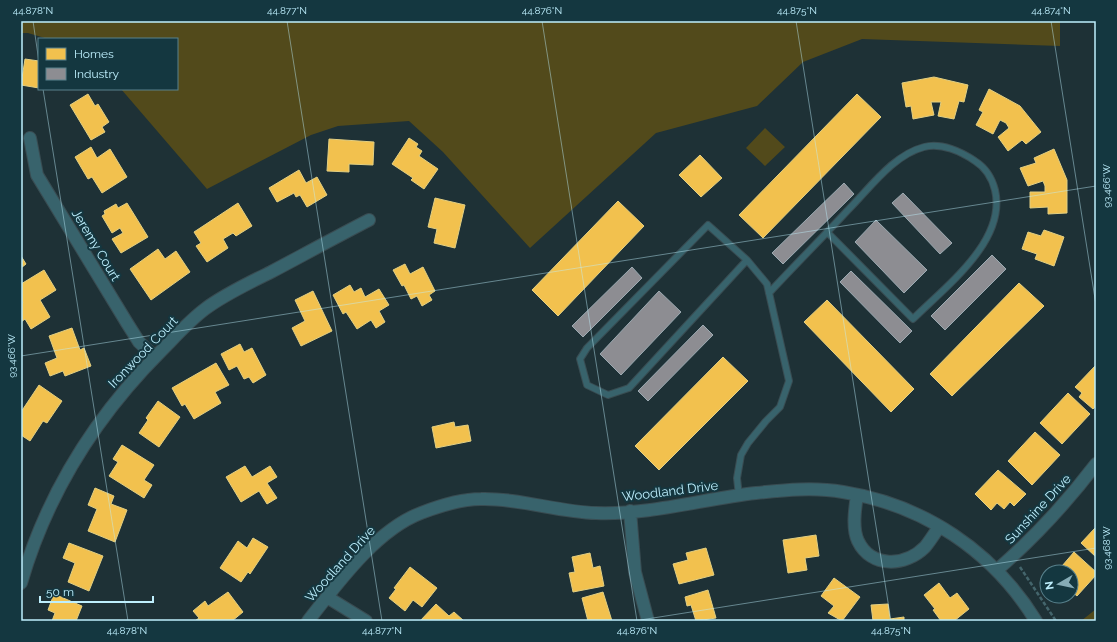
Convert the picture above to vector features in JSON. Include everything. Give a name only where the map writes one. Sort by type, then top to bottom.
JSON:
[{"type":"street","name":"Jeremy Court","points":[[30,138],[37,175],[126,323],[139,342],[155,357]]},
{"type":"street","name":"Ironwood Court","points":[[21,583],[29,557],[55,493],[90,435],[120,395],[155,357],[205,310],[234,291],[369,220]]},
{"type":"street","name":"Sunshine Drive","points":[[997,570],[1013,556],[1055,513],[1096,464]]},
{"type":"street","name":"Woodland Drive","points":[[308,621],[364,555],[389,531],[419,514],[449,505],[480,499],[596,513],[630,512],[798,489],[842,492],[857,495],[884,502],[926,519],[963,540],[997,570],[1024,602],[1036,621]]},
{"type":"street","points":[[857,495],[854,520],[858,540],[868,556],[884,562],[906,560],[925,547],[939,527]]},
{"type":"street","points":[[630,512],[635,572],[648,621]]},
{"type":"street","points":[[327,597],[366,621]]},
{"type":"lane","points":[[768,293],[827,232],[894,163],[925,146],[962,151],[979,164],[992,178],[996,195],[996,217],[990,236],[977,254],[913,319],[827,232]]},
{"type":"lane","points":[[739,496],[737,478],[741,455],[766,421],[780,407],[789,381],[767,284],[746,260],[708,225],[587,348],[580,359],[588,385],[596,391],[608,395],[629,388],[746,260]]},
{"type":"path","points":[[1013,556],[1056,621]]},
{"type":"shaded area","points":[[21,21],[1060,21],[1060,46],[862,39],[803,62],[757,106],[656,133],[530,248],[443,152],[409,121],[338,126],[311,135],[207,189],[122,90],[178,90],[178,38],[45,38],[28,33],[21,33]]},
{"type":"shaded area","points":[[765,128],[785,147],[765,166],[746,148]]},
{"type":"shaded area","points":[[1096,609],[1096,621],[1081,621]]},
{"type":"building: Homes","points":[[25,59],[38,61],[38,88],[21,85]]},
{"type":"building: Homes","points":[[934,77],[968,85],[964,102],[959,101],[954,119],[938,116],[941,102],[931,102],[934,115],[913,119],[911,106],[906,107],[902,83]]},
{"type":"building: Homes","points":[[989,89],[1020,106],[1041,132],[1026,144],[1022,140],[1008,151],[998,137],[1009,128],[1006,123],[1000,120],[993,134],[976,125],[983,112],[979,110]]},
{"type":"building: Homes","points":[[88,94],[95,106],[98,104],[109,122],[102,127],[105,132],[91,140],[70,105]]},
{"type":"building: Homes","points":[[857,94],[881,117],[763,238],[739,215]]},
{"type":"building: Homes","points":[[409,138],[418,144],[416,147],[422,151],[419,156],[438,169],[424,189],[411,180],[413,178],[392,164]]},
{"type":"building: Homes","points":[[329,139],[374,142],[373,165],[349,164],[349,172],[327,171]]},
{"type":"building: Homes","points":[[91,147],[97,158],[110,149],[127,177],[102,193],[92,177],[88,179],[75,157]]},
{"type":"building: Homes","points":[[1054,149],[1067,180],[1067,213],[1048,214],[1048,207],[1030,208],[1030,192],[1045,192],[1045,186],[1043,181],[1028,186],[1020,168],[1036,163],[1034,158]]},
{"type":"building: Homes","points":[[700,155],[722,178],[701,197],[679,175]]},
{"type":"building: Homes","points":[[299,170],[306,183],[317,177],[327,195],[307,207],[300,195],[296,197],[294,193],[277,202],[269,188]]},
{"type":"building: Homes","points":[[435,198],[465,205],[455,248],[434,243],[437,229],[428,227]]},
{"type":"building: Homes","points":[[618,201],[644,226],[558,316],[532,290]]},
{"type":"building: Homes","points":[[127,203],[148,237],[121,253],[112,239],[123,233],[120,228],[112,233],[102,216],[105,214],[104,211],[116,204],[118,208]]},
{"type":"building: Homes","points":[[238,203],[252,226],[236,236],[233,233],[223,239],[228,248],[207,262],[196,246],[201,243],[194,232]]},
{"type":"building: Homes","points":[[1044,230],[1064,237],[1054,266],[1035,259],[1037,254],[1022,249],[1028,232],[1041,236]]},
{"type":"building: Homes","points":[[158,249],[165,259],[176,251],[190,272],[151,300],[130,269]]},
{"type":"building: Homes","points":[[21,256],[26,264],[21,268]]},
{"type":"building: Homes","points":[[405,264],[410,274],[423,267],[435,291],[429,295],[432,300],[422,306],[417,296],[411,299],[404,285],[402,286],[393,270]]},
{"type":"building: Homes","points":[[44,270],[56,290],[40,300],[50,317],[31,329],[25,319],[21,322],[21,304],[23,303],[21,299],[21,284]]},
{"type":"building: Homes","points":[[1019,283],[1044,306],[952,396],[930,374]]},
{"type":"building: Homes","points":[[350,285],[354,292],[361,288],[365,297],[379,289],[389,305],[379,311],[385,322],[376,328],[371,320],[357,329],[346,312],[343,314],[333,295]]},
{"type":"building: Homes","points":[[313,291],[332,331],[301,346],[292,328],[305,321],[295,300]]},
{"type":"building: Homes","points":[[827,300],[914,389],[891,412],[804,322]]},
{"type":"building: Homes","points":[[72,328],[80,350],[84,348],[91,366],[65,376],[63,371],[50,376],[45,363],[57,358],[49,336]]},
{"type":"building: Homes","points":[[240,344],[244,352],[252,348],[266,375],[253,383],[249,377],[244,379],[237,366],[229,370],[221,354]]},
{"type":"building: Homes","points":[[723,357],[748,381],[659,470],[635,446]]},
{"type":"building: Homes","points":[[216,363],[229,385],[215,392],[221,403],[194,419],[185,404],[182,406],[172,388]]},
{"type":"building: Homes","points":[[1096,365],[1096,406],[1093,409],[1079,397],[1082,393],[1075,387]]},
{"type":"building: Homes","points":[[39,385],[62,401],[47,423],[43,421],[30,441],[21,435],[21,412]]},
{"type":"building: Homes","points":[[1068,393],[1090,414],[1062,444],[1040,423]]},
{"type":"building: Homes","points":[[158,401],[180,417],[159,447],[139,433],[148,420],[146,418]]},
{"type":"building: Homes","points":[[454,422],[455,427],[468,425],[471,441],[436,448],[432,427]]},
{"type":"building: Homes","points":[[1035,432],[1060,455],[1032,485],[1008,461]]},
{"type":"building: Homes","points":[[122,445],[154,465],[144,480],[152,485],[144,498],[109,476],[118,462],[113,459]]},
{"type":"building: Homes","points":[[245,466],[252,477],[270,466],[277,477],[267,483],[277,498],[267,504],[259,491],[241,502],[226,477]]},
{"type":"building: Homes","points":[[998,470],[1026,494],[1014,506],[1010,502],[1004,509],[997,503],[991,510],[975,494]]},
{"type":"building: Homes","points":[[95,488],[114,496],[111,504],[127,510],[115,542],[88,531],[97,509],[88,505]]},
{"type":"building: Homes","points":[[1095,528],[1096,530],[1096,557],[1081,543]]},
{"type":"building: Homes","points":[[816,535],[819,556],[805,558],[807,570],[788,573],[783,540]]},
{"type":"building: Homes","points":[[253,538],[268,547],[250,574],[248,572],[241,582],[220,568],[238,541],[247,548]]},
{"type":"building: Homes","points":[[69,543],[103,556],[89,591],[68,582],[75,563],[63,558]]},
{"type":"building: Homes","points":[[706,548],[714,575],[679,584],[673,564],[688,560],[686,553]]},
{"type":"building: Homes","points":[[1074,552],[1096,572],[1096,575],[1079,594],[1079,564],[1064,564]]},
{"type":"building: Homes","points":[[590,553],[593,568],[600,566],[604,586],[573,592],[569,573],[575,572],[572,557]]},
{"type":"building: Homes","points":[[410,567],[437,588],[422,607],[413,600],[405,611],[389,598],[396,589],[394,588]]},
{"type":"building: Homes","points":[[834,578],[860,597],[842,621],[828,613],[834,606],[821,596]]},
{"type":"building: Homes","points":[[939,583],[950,598],[957,593],[969,609],[954,621],[941,621],[933,610],[935,609],[924,595]]},
{"type":"building: Homes","points":[[708,590],[716,618],[696,621],[691,605],[687,606],[685,597]]},
{"type":"building: Homes","points":[[228,592],[243,612],[232,621],[195,621],[199,618],[193,611],[205,601],[208,606]]},
{"type":"building: Homes","points":[[603,592],[612,621],[588,621],[582,598]]},
{"type":"building: Homes","points":[[54,594],[82,606],[76,621],[52,621],[55,613],[48,610]]},
{"type":"building: Homes","points":[[436,604],[449,616],[454,612],[464,621],[420,621]]},
{"type":"building: Homes","points":[[888,604],[890,619],[904,617],[904,621],[873,621],[871,605]]},
{"type":"building: Industry","points":[[844,183],[854,194],[783,264],[772,253]]},
{"type":"building: Industry","points":[[903,193],[952,243],[940,254],[892,203]]},
{"type":"building: Industry","points":[[876,220],[927,270],[904,293],[855,242]]},
{"type":"building: Industry","points":[[992,255],[1006,269],[945,330],[931,316]]},
{"type":"building: Industry","points":[[632,267],[642,278],[583,337],[572,326]]},
{"type":"building: Industry","points":[[851,271],[912,331],[900,343],[840,282]]},
{"type":"building: Industry","points":[[659,291],[681,312],[621,375],[600,354]]},
{"type":"building: Industry","points":[[703,325],[713,335],[648,401],[638,391]]}]
